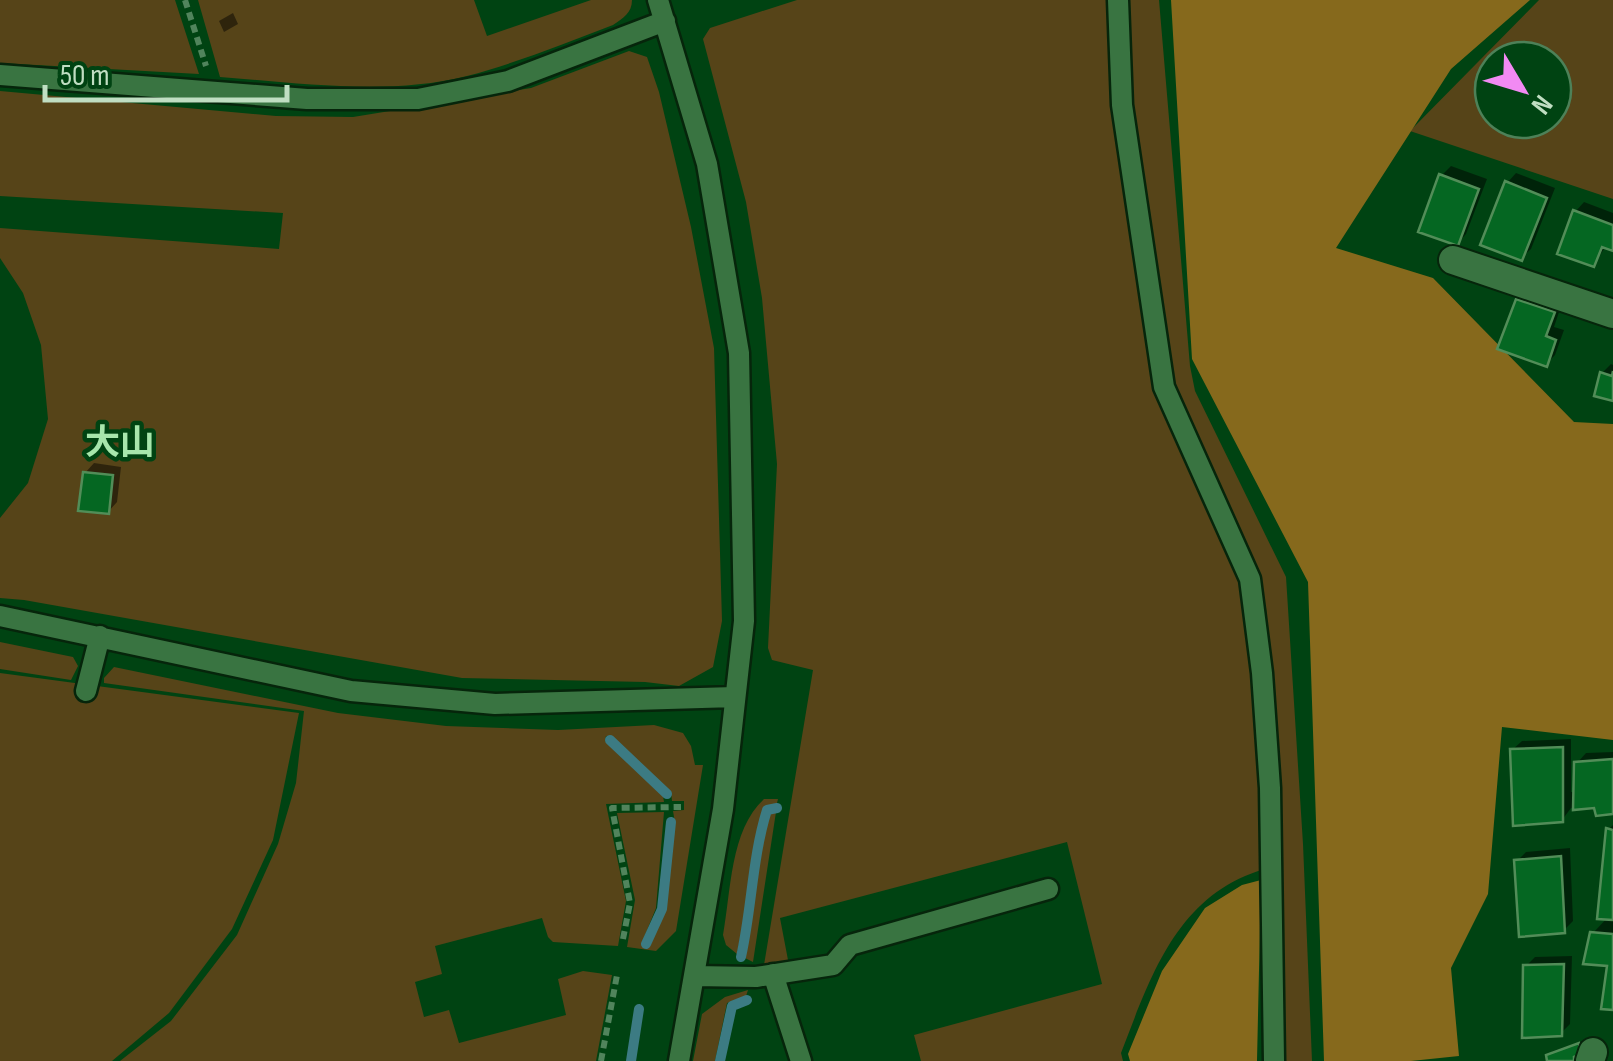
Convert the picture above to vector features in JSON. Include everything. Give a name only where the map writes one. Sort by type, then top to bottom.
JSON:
[{"type":"street","points":[[1453,260],[1613,314]]},
{"type":"lane","points":[[658,0],[707,164],[739,354],[744,621],[723,809],[679,1061]]},
{"type":"lane","points":[[1118,0],[1122,104],[1164,387],[1250,578],[1270,788],[1274,1061]]},
{"type":"lane","points":[[0,75],[307,99],[418,98],[508,81],[665,22]]},
{"type":"lane","points":[[0,616],[352,691],[496,704],[735,698]]},
{"type":"lane","points":[[86,691],[100,636]]},
{"type":"lane","points":[[694,976],[756,977],[833,965],[850,945],[1048,889]]},
{"type":"lane","points":[[773,974],[801,1061]]},
{"type":"path","points":[[185,0],[214,91]]},
{"type":"path","points":[[623,939],[630,903],[612,808],[681,807]]},
{"type":"path","points":[[601,1061],[617,975]]},
{"type":"shaded area","points":[[0,0],[175,0],[199,74],[0,63]]},
{"type":"shaded area","points":[[198,0],[474,0],[487,36],[591,0],[632,0],[632,5],[613,25],[523,59],[437,82],[375,87],[220,77]]},
{"type":"shaded area","points":[[797,0],[1109,0],[1122,181],[1157,390],[1243,583],[1255,648],[1265,869],[1210,897],[1171,941],[1144,995],[1121,1053],[1123,1061],[921,1061],[914,1035],[1102,984],[1067,842],[780,918],[788,960],[764,965],[813,670],[772,660],[768,648],[777,464],[762,298],[746,202],[703,39],[710,28]]},
{"type":"shaded area","points":[[1127,0],[1159,0],[1195,391],[1286,577],[1312,1061],[1278,1061],[1283,850],[1266,608],[1255,569],[1165,363],[1128,108]]},
{"type":"shaded area","points":[[1171,0],[1530,0],[1484,40],[1473,40],[1473,50],[1451,69],[1336,248],[1433,278],[1574,422],[1613,424],[1613,740],[1502,727],[1488,894],[1451,968],[1459,1056],[1411,1061],[1324,1061],[1308,582],[1192,359]]},
{"type":"shaded area","points":[[1539,0],[1613,0],[1613,199],[1410,131],[1473,67],[1473,140],[1573,140],[1573,40],[1500,40]]},
{"type":"shaded area","points":[[629,51],[647,57],[659,92],[714,348],[722,621],[713,667],[679,686],[462,678],[0,598],[0,518],[28,483],[48,419],[41,345],[23,293],[0,258],[0,228],[279,249],[283,213],[0,196],[0,91],[276,116],[353,117],[531,88]]},
{"type":"shaded area","points":[[0,642],[73,657],[78,666],[71,680],[0,669]]},
{"type":"shaded area","points":[[114,667],[338,713],[446,726],[558,730],[654,725],[683,733],[695,765],[703,765],[676,931],[656,951],[627,947],[635,900],[617,813],[664,812],[656,908],[641,945],[650,946],[666,908],[673,811],[684,810],[684,801],[672,801],[671,792],[606,736],[605,741],[663,796],[664,802],[606,804],[626,901],[618,946],[553,942],[542,918],[435,946],[442,974],[415,982],[424,1017],[449,1010],[459,1043],[566,1015],[558,979],[583,971],[612,975],[596,1061],[120,1061],[171,1021],[237,935],[278,844],[296,783],[304,711],[104,683]]},
{"type":"shaded area","points":[[0,673],[299,713],[273,840],[232,929],[169,1013],[112,1061],[0,1061]]},
{"type":"shaded area","points":[[764,799],[778,799],[764,808],[759,826],[737,954],[726,945],[723,935],[734,862],[744,827]]},
{"type":"shaded area","points":[[776,812],[753,962],[745,958],[765,833],[769,815]]},
{"type":"shaded area","points":[[1261,880],[1257,1061],[1130,1061],[1128,1054],[1162,971],[1205,908],[1242,885]]},
{"type":"shaded area","points":[[748,990],[746,996],[727,1003],[715,1061],[693,1061],[702,1014],[725,997]]},
{"type":"building","points":[[1439,174],[1479,189],[1458,246],[1418,232]]},
{"type":"building","points":[[1505,181],[1547,198],[1522,261],[1480,245]]},
{"type":"building","points":[[1573,210],[1613,225],[1613,251],[1602,247],[1594,267],[1557,254]]},
{"type":"building","points":[[1516,299],[1555,312],[1546,336],[1556,340],[1547,367],[1497,349]]},
{"type":"building","points":[[1613,371],[1613,401],[1594,396],[1600,372],[1612,376]]},
{"type":"building","points":[[83,472],[113,475],[109,514],[78,511]]},
{"type":"building","points":[[1563,747],[1563,822],[1513,826],[1510,749]]},
{"type":"building","points":[[1613,759],[1613,814],[1596,816],[1594,808],[1573,810],[1574,762]]},
{"type":"building","points":[[1606,828],[1613,830],[1613,920],[1597,919]]},
{"type":"building","points":[[1561,856],[1565,933],[1519,937],[1514,860]]},
{"type":"building","points":[[1590,932],[1613,934],[1613,1010],[1601,1009],[1607,966],[1583,964]]},
{"type":"building","points":[[1564,964],[1562,1036],[1522,1038],[1523,965]]},
{"type":"building","points":[[1579,1043],[1580,1055],[1574,1061],[1547,1061],[1546,1055]]},
{"type":"waterway","points":[[610,740],[667,794]]},
{"type":"waterway","points":[[741,957],[762,828],[767,810],[777,808]]},
{"type":"waterway","points":[[646,944],[662,909],[671,822]]},
{"type":"waterway","points":[[720,1061],[732,1006],[747,1000]]},
{"type":"waterway","points":[[631,1061],[639,1009]]},
{"type":"district","name":"大山","points":[[120,442]]}]
